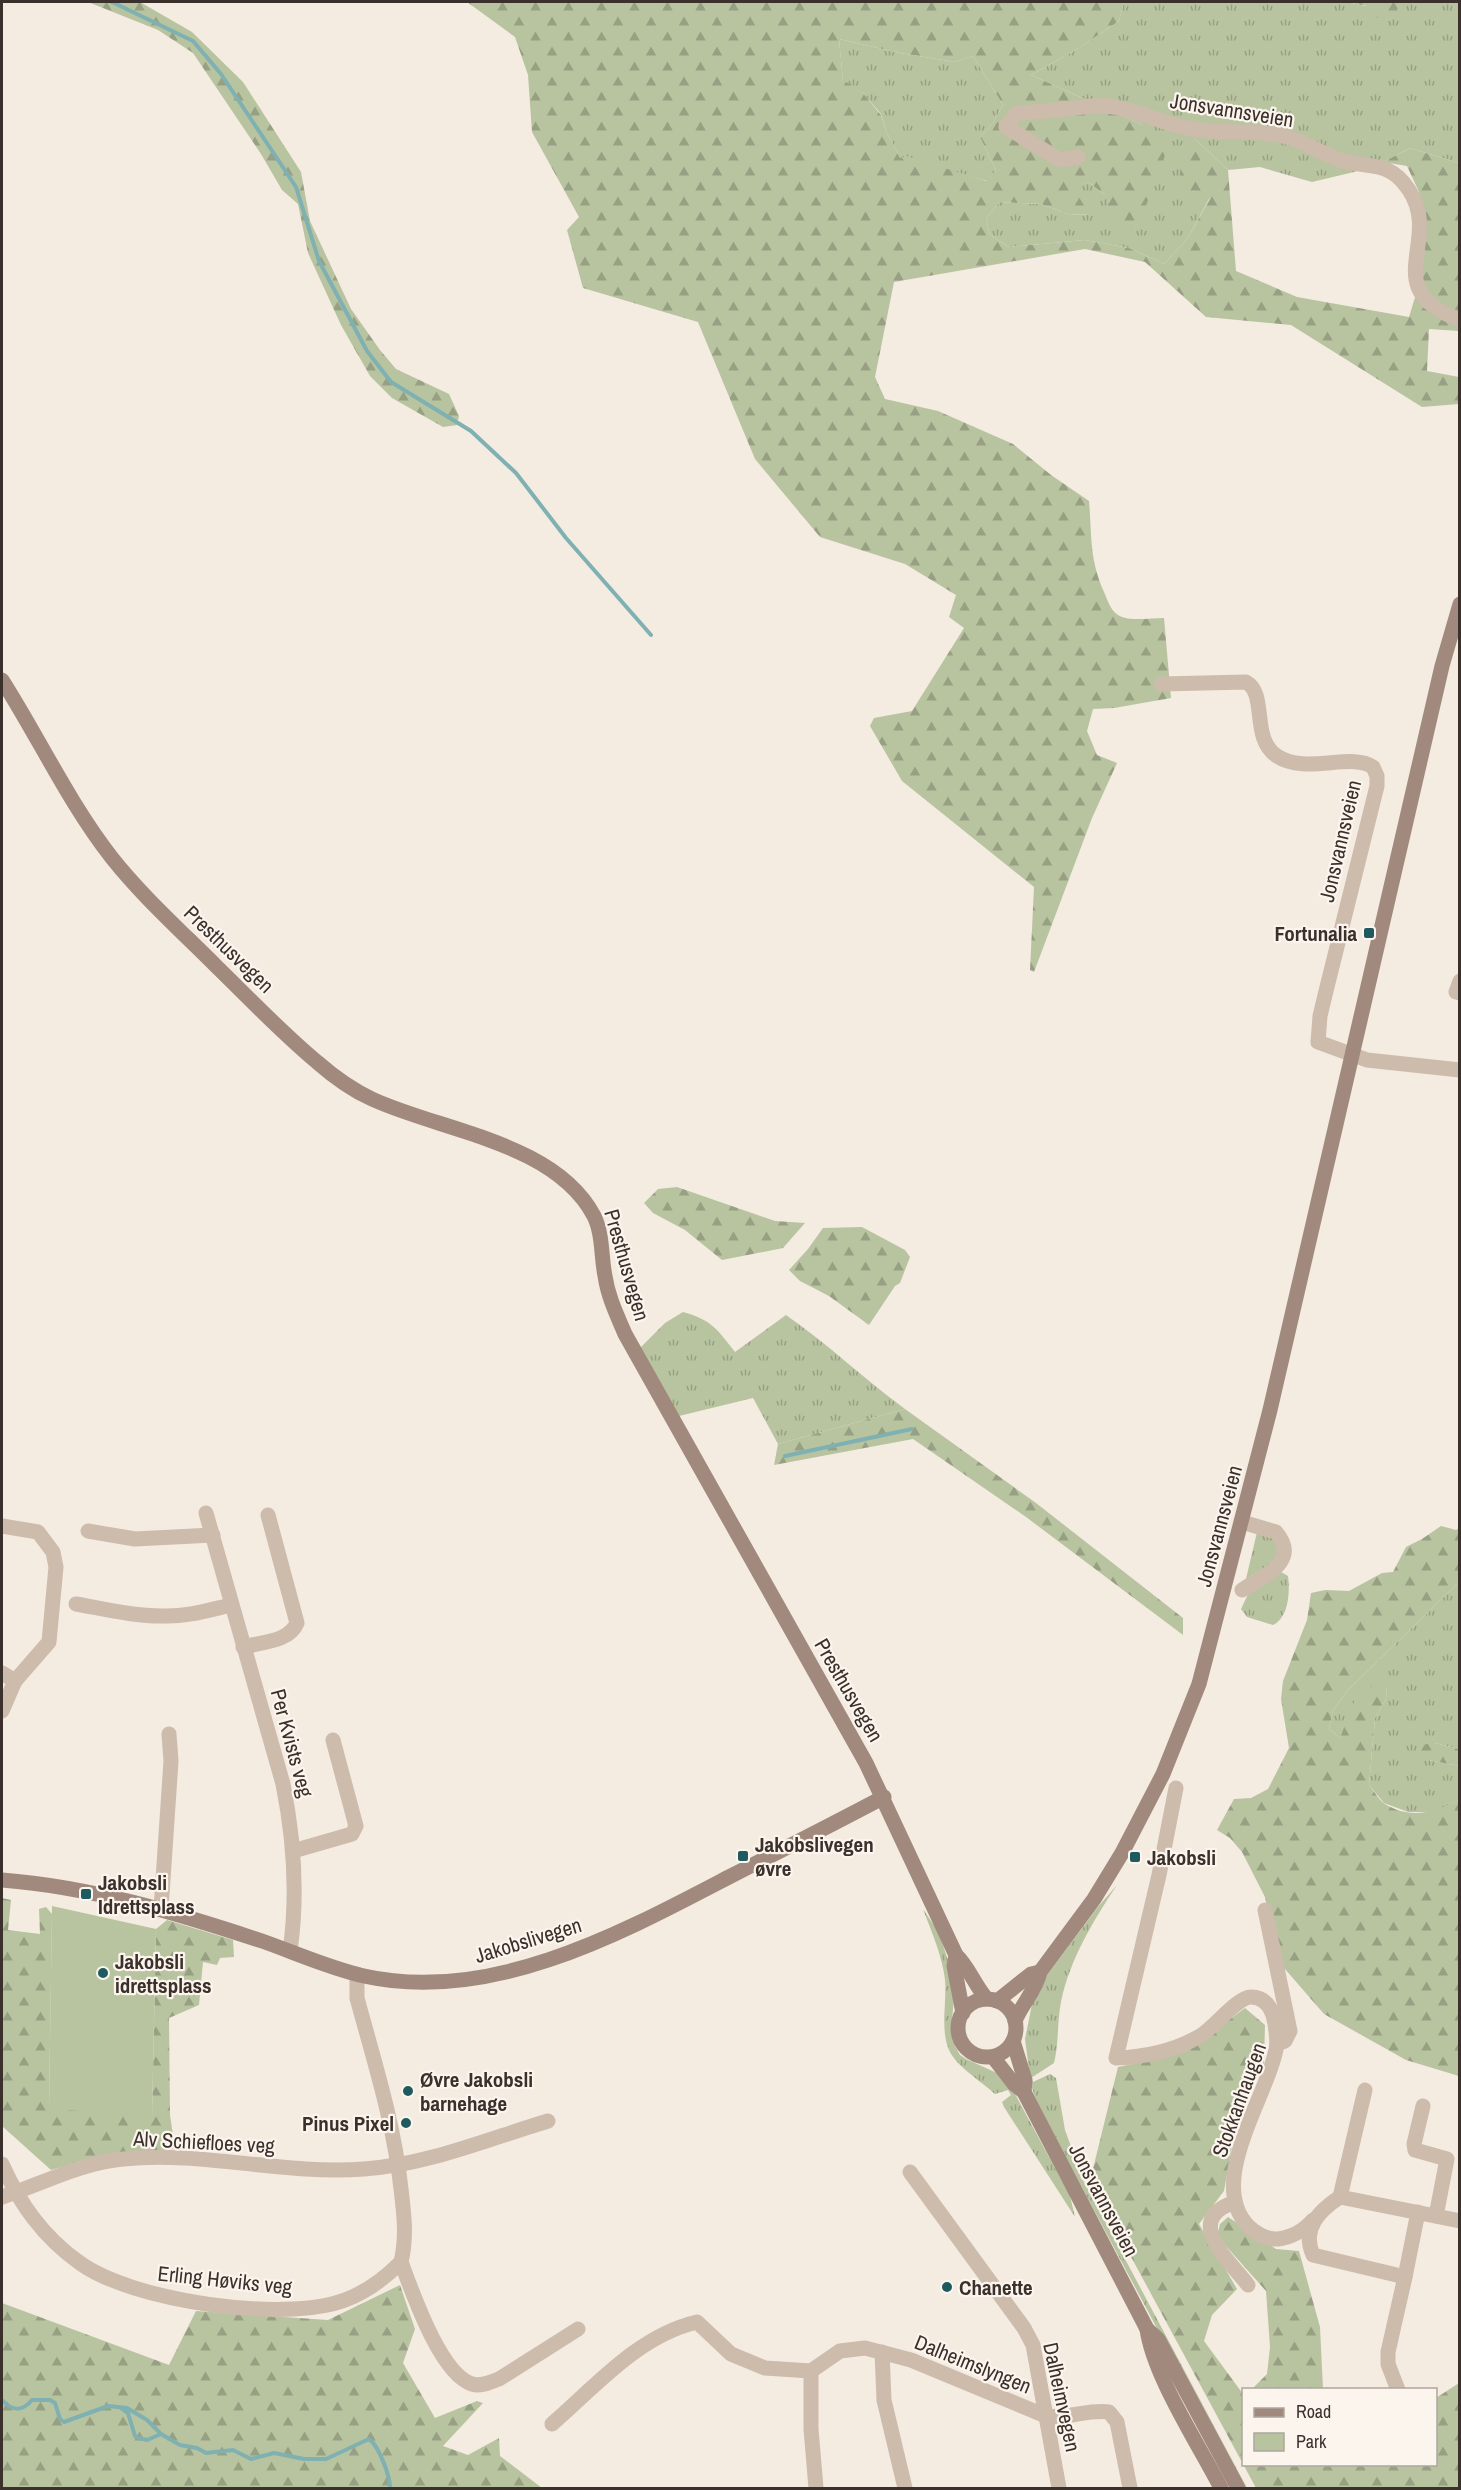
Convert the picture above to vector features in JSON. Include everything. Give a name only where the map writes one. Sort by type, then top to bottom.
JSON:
[{"type":"street","name":"Jonsvannsveien","points":[[1078,157],[1060,160],[1006,127],[1017,113],[1107,105],[1192,129],[1238,130],[1284,136],[1337,159],[1382,167],[1398,176],[1411,192],[1416,209],[1420,226],[1414,281],[1425,299],[1440,313],[1460,320]]},
{"type":"street","name":"Jonsvannsveien","points":[[1016,2021],[1020,2009],[1038,1983],[1040,1972],[1094,1899],[1122,1853],[1163,1774],[1199,1684],[1242,1521],[1353,1056],[1442,666],[1460,604]]},
{"type":"street","name":"Presthusvegen","points":[[2,680],[87,821],[112,858],[148,900],[302,1049],[340,1080],[371,1099],[500,1144],[538,1161],[572,1186],[584,1201],[595,1218],[613,1307],[625,1334],[884,1797],[956,1955],[964,1962],[972,1980],[992,2000]]},
{"type":"street","name":"Jonsvannsveien","points":[[1162,684],[1246,682],[1251,684],[1256,694],[1263,737],[1275,755],[1295,763],[1369,764],[1375,771],[1377,786],[1318,1032],[1318,1042],[1353,1056]]},
{"type":"street","points":[[1460,981],[1456,992],[1460,993]]},
{"type":"street","points":[[1353,1056],[1367,1060],[1460,1070]]},
{"type":"street","name":"Per Kvists veg","points":[[206,1514],[283,1784],[293,1851],[290,1951]]},
{"type":"street","points":[[243,1647],[287,1636],[297,1623],[268,1515]]},
{"type":"street","points":[[1242,1521],[1276,1533],[1283,1545],[1284,1553],[1282,1561],[1272,1571],[1242,1590]]},
{"type":"street","points":[[2,1526],[38,1532],[53,1552],[56,1567],[49,1642],[15,1682],[2,1711]]},
{"type":"street","points":[[88,1531],[135,1539],[213,1535]]},
{"type":"street","points":[[76,1604],[123,1613],[164,1617],[199,1613],[231,1605]]},
{"type":"street","points":[[2,1673],[15,1682]]},
{"type":"street","points":[[161,1909],[171,1761],[169,1734]]},
{"type":"street","name":"Per Kvists veg","points":[[293,1851],[352,1833],[356,1826],[333,1740]]},
{"type":"street","points":[[1176,1788],[1159,1875],[1116,2058],[1154,2054],[1188,2042],[1216,2024],[1242,2000],[1253,1997],[1265,2001],[1270,2006],[1277,2044]]},
{"type":"street","name":"Jakobslivegen","points":[[2,1881],[75,1889],[161,1909],[357,1974],[408,1983],[458,1981],[512,1970],[577,1948],[651,1917],[884,1797]]},
{"type":"street","name":"Stokkanhaugen","points":[[1235,2202],[1234,2180],[1238,2154],[1274,2062],[1277,2044],[1288,2037],[1290,2025],[1265,1910]]},
{"type":"street","name":"Presthusvegen","points":[[956,1955],[954,1966],[963,2013]]},
{"type":"street","name":"Jonsvannsveien","points":[[992,2000],[1031,1974],[1040,1972]]},
{"type":"street","points":[[357,1974],[357,1998],[390,2119],[399,2166],[405,2219],[405,2244],[401,2262],[432,2339],[453,2369],[472,2384],[485,2385],[499,2379],[578,2329]]},
{"type":"street","points":[[992,2000],[1012,2013],[1016,2021],[1016,2031],[1009,2048],[993,2057],[976,2055],[964,2045],[958,2029],[963,2013],[978,2001],[992,2000]]},
{"type":"street","name":"Jonsvannsveien","points":[[1013,2041],[1025,2080],[1024,2092]]},
{"type":"street","name":"Jonsvannsveien","points":[[993,2057],[1014,2084],[1024,2092],[1147,2329],[1158,2339],[1231,2488]]},
{"type":"street","points":[[1341,2197],[1365,2090]]},
{"type":"street","points":[[1423,2106],[1414,2144],[1415,2150],[1453,2161],[1436,2216]]},
{"type":"street","name":"Alv Schiefloes veg","points":[[8,2195],[85,2166],[123,2159],[164,2158],[347,2170],[399,2166],[548,2121]]},
{"type":"street","name":"Erling Høviks veg","points":[[2,2164],[8,2195],[38,2227],[81,2264],[136,2290],[207,2303],[279,2310],[309,2309],[345,2300],[369,2288],[386,2277],[401,2262]]},
{"type":"street","name":"Dalheimvegen","points":[[910,2172],[1024,2328],[1033,2345],[1059,2488]]},
{"type":"street","points":[[1248,2285],[1216,2244],[1209,2224],[1215,2212],[1235,2202],[1238,2212],[1249,2227],[1268,2238],[1280,2239],[1295,2234],[1326,2206],[1341,2197],[1460,2221]]},
{"type":"street","points":[[1397,2388],[1388,2364],[1388,2352],[1418,2212]]},
{"type":"street","points":[[1313,2220],[1310,2245],[1316,2257],[1405,2277]]},
{"type":"street","points":[[552,2424],[641,2346],[679,2326],[697,2322],[731,2354],[739,2358],[765,2368],[811,2371],[811,2429],[816,2488]]},
{"type":"street","name":"Dalheimslyngen","points":[[811,2371],[840,2351],[864,2348],[911,2360],[1046,2416],[1062,2418],[1102,2411],[1112,2414],[1117,2422],[1130,2488]]},
{"type":"street","name":"Dalheimslyngen","points":[[882,2352],[884,2400],[905,2488]]},
{"type":"green space","points":[[88,2],[140,2],[192,32],[243,82],[301,172],[310,221],[351,309],[396,369],[449,394],[459,416],[457,425],[443,427],[392,398],[370,376],[341,325],[308,253],[298,204],[282,190],[261,154],[193,53],[158,30]]},
{"type":"green space","points":[[467,2],[1124,2],[1119,21],[1079,48],[1031,75],[1143,125],[1170,141],[1144,211],[1135,227],[1120,230],[1104,194],[1088,182],[1072,186],[1090,215],[1068,214],[1041,204],[999,202],[986,219],[990,235],[1009,247],[1085,240],[1129,248],[1164,264],[1188,238],[1210,198],[1180,186],[1184,154],[1195,139],[1228,170],[1236,271],[1297,297],[1409,317],[1420,281],[1425,245],[1419,192],[1407,166],[1383,162],[1410,148],[1459,163],[1459,331],[1429,329],[1427,371],[1459,377],[1459,404],[1422,407],[1291,325],[1206,317],[1145,262],[1085,249],[894,282],[875,377],[885,399],[938,411],[1013,444],[1051,475],[1089,501],[1093,557],[1099,580],[1110,606],[1115,613],[1126,618],[1164,618],[1171,698],[1114,708],[1093,709],[1087,731],[1097,755],[1117,763],[1092,818],[1034,972],[1030,970],[1034,887],[902,781],[870,726],[874,718],[912,711],[964,628],[949,617],[956,595],[905,564],[820,537],[755,459],[698,322],[583,288],[567,230],[579,217],[532,132],[528,75],[515,37]],"holes":[[[839,39],[900,53],[955,62],[973,56],[1003,105],[993,123],[980,137],[996,170],[986,181],[906,156],[900,158],[886,131],[881,115],[863,93],[843,80]]]},
{"type":"green space","points":[[1124,2],[1347,2],[1395,12],[1401,2],[1459,2],[1459,163],[1410,148],[1383,162],[1312,182],[1260,167],[1228,170],[1195,139],[1193,191],[1210,197],[1188,238],[1164,264],[1129,248],[1085,240],[1009,247],[990,235],[986,219],[999,202],[1041,204],[1068,214],[1089,215],[1071,185],[1088,182],[1104,194],[1135,227],[1152,188],[1143,125],[1031,75],[1079,48],[1119,21]]},
{"type":"green space","points":[[1347,2],[1401,2],[1396,12],[1373,19],[1368,16],[1367,6]]},
{"type":"green space","points":[[839,39],[900,53],[955,62],[973,56],[1003,105],[993,123],[980,137],[996,170],[987,181],[900,158],[886,131],[881,114],[863,93],[843,81]]},
{"type":"green space","points":[[677,1187],[775,1221],[805,1223],[783,1248],[722,1260],[685,1230],[653,1213],[644,1203],[658,1189]]},
{"type":"green space","points":[[862,1227],[905,1250],[910,1257],[900,1283],[895,1286],[869,1325],[829,1296],[800,1281],[789,1270],[823,1228]]},
{"type":"green space","points":[[683,1312],[701,1318],[713,1326],[735,1352],[786,1315],[905,1409],[778,1444],[753,1398],[679,1416],[640,1348],[665,1323]]},
{"type":"green space","points":[[905,1409],[1036,1503],[1183,1618],[1183,1635],[1026,1517],[913,1439],[774,1465],[778,1444]]},
{"type":"green space","points":[[1441,1526],[1456,1530],[1459,1528],[1459,1582],[1348,1690],[1333,1710],[1329,1729],[1340,1738],[1356,1697],[1379,1681],[1387,1687],[1386,1699],[1375,1718],[1369,1785],[1385,1804],[1404,1812],[1423,1813],[1459,1800],[1459,2076],[1406,2060],[1324,2014],[1278,1961],[1265,1897],[1242,1852],[1230,1838],[1217,1830],[1234,1799],[1251,1798],[1268,1789],[1289,1748],[1281,1699],[1283,1681],[1307,1620],[1311,1593],[1325,1590],[1349,1591],[1382,1573],[1393,1572],[1406,1547]]},
{"type":"green space","points":[[1262,1531],[1278,1541],[1277,1560],[1246,1579],[1257,1532]]},
{"type":"green space","points":[[1281,1572],[1288,1576],[1289,1582],[1287,1603],[1282,1616],[1273,1625],[1247,1617],[1241,1609],[1249,1592]]},
{"type":"green space","points":[[1459,1582],[1459,1749],[1435,1743],[1428,1760],[1459,1766],[1459,1800],[1435,1812],[1408,1812],[1384,1803],[1369,1785],[1375,1718],[1386,1699],[1387,1687],[1340,1738],[1329,1729],[1333,1710],[1348,1690]]},
{"type":"green space","points":[[1435,1743],[1459,1749],[1459,1766],[1428,1760],[1414,1753],[1421,1745]]},
{"type":"green space","points":[[1117,1885],[1091,1927],[1070,1971],[1061,2002],[1054,2063],[1031,2078],[1033,2082],[1050,2074],[1056,2078],[1065,2130],[1084,2182],[1247,2488],[1242,2488],[1070,2165],[1031,2085],[1025,2039],[1032,2004],[1045,1978]]},
{"type":"green space","points":[[2,1898],[11,1900],[8,1930],[40,1934],[39,1909],[46,1907],[52,1914],[49,2107],[152,2117],[156,1929],[167,1920],[233,1940],[234,1957],[220,1958],[217,1965],[203,1962],[199,2005],[169,2018],[170,2115],[175,2149],[97,2157],[51,2170],[2,2126]]},
{"type":"green space","name":"Jakobsli idrettsplass","points":[[52,1906],[156,1929],[152,2118],[49,2108]]},
{"type":"green space","points":[[923,1909],[939,1933],[950,1966],[954,1999],[951,2030],[955,2046],[960,2055],[966,2059],[997,2073],[1015,2094],[1070,2196],[1075,2217],[1004,2107],[1002,2102],[1011,2095],[1008,2090],[995,2094],[963,2068],[949,2050],[945,2033],[944,1971]]},
{"type":"green space","points":[[1245,2008],[1265,2025],[1264,2063],[1240,2101],[1224,2191],[1199,2224],[1237,2289],[1212,2315],[1204,2341],[1242,2393],[1242,2462],[1090,2181],[1118,2067],[1169,2056],[1202,2040]]},
{"type":"green space","points":[[1228,2217],[1276,2249],[1299,2251],[1320,2327],[1323,2388],[1253,2388],[1267,2374],[1270,2347],[1266,2291],[1217,2236],[1220,2224]]},
{"type":"green space","points":[[400,2285],[415,2329],[403,2363],[435,2418],[477,2401],[483,2403],[443,2446],[468,2455],[499,2438],[500,2456],[542,2488],[2,2488],[2,2303],[169,2365],[196,2311],[328,2320]]},
{"type":"green space","points":[[1459,2383],[1459,2488],[1256,2488],[1244,2466],[1437,2466],[1437,2397]]},
{"type":"waterway","points":[[112,2],[193,41],[221,74],[296,187],[319,261],[367,351],[391,382],[471,431],[516,473],[566,538],[651,635]]},
{"type":"waterway","points":[[785,1456],[912,1429]]},
{"type":"waterway","points":[[2,2400],[17,2409],[24,2407],[32,2400],[50,2400],[55,2403],[60,2419],[64,2422],[108,2406],[127,2408],[147,2420],[161,2434],[180,2445],[197,2448],[206,2453],[233,2450],[251,2459],[274,2453],[304,2459],[326,2459],[369,2439],[383,2462],[390,2488]]},
{"type":"waterway","points":[[121,2408],[128,2413],[135,2436],[138,2438],[147,2440],[161,2434]]},
{"type":"place","name":"Fortunalia","points":[[1369,933]]},
{"type":"place","name":"Jakobslivegen øvre","points":[[743,1856]]},
{"type":"place","name":"Jakobsli","points":[[1135,1857]]},
{"type":"place","name":"Jakobsli Idrettsplass","points":[[86,1894]]},
{"type":"place","name":"Jakobsli idrettsplass","points":[[103,1973]]},
{"type":"place","name":"Øvre Jakobsli barnehage","points":[[408,2091]]},
{"type":"place","name":"Pinus Pixel","points":[[406,2123]]},
{"type":"place","name":"Chanette","points":[[947,2287]]}]
